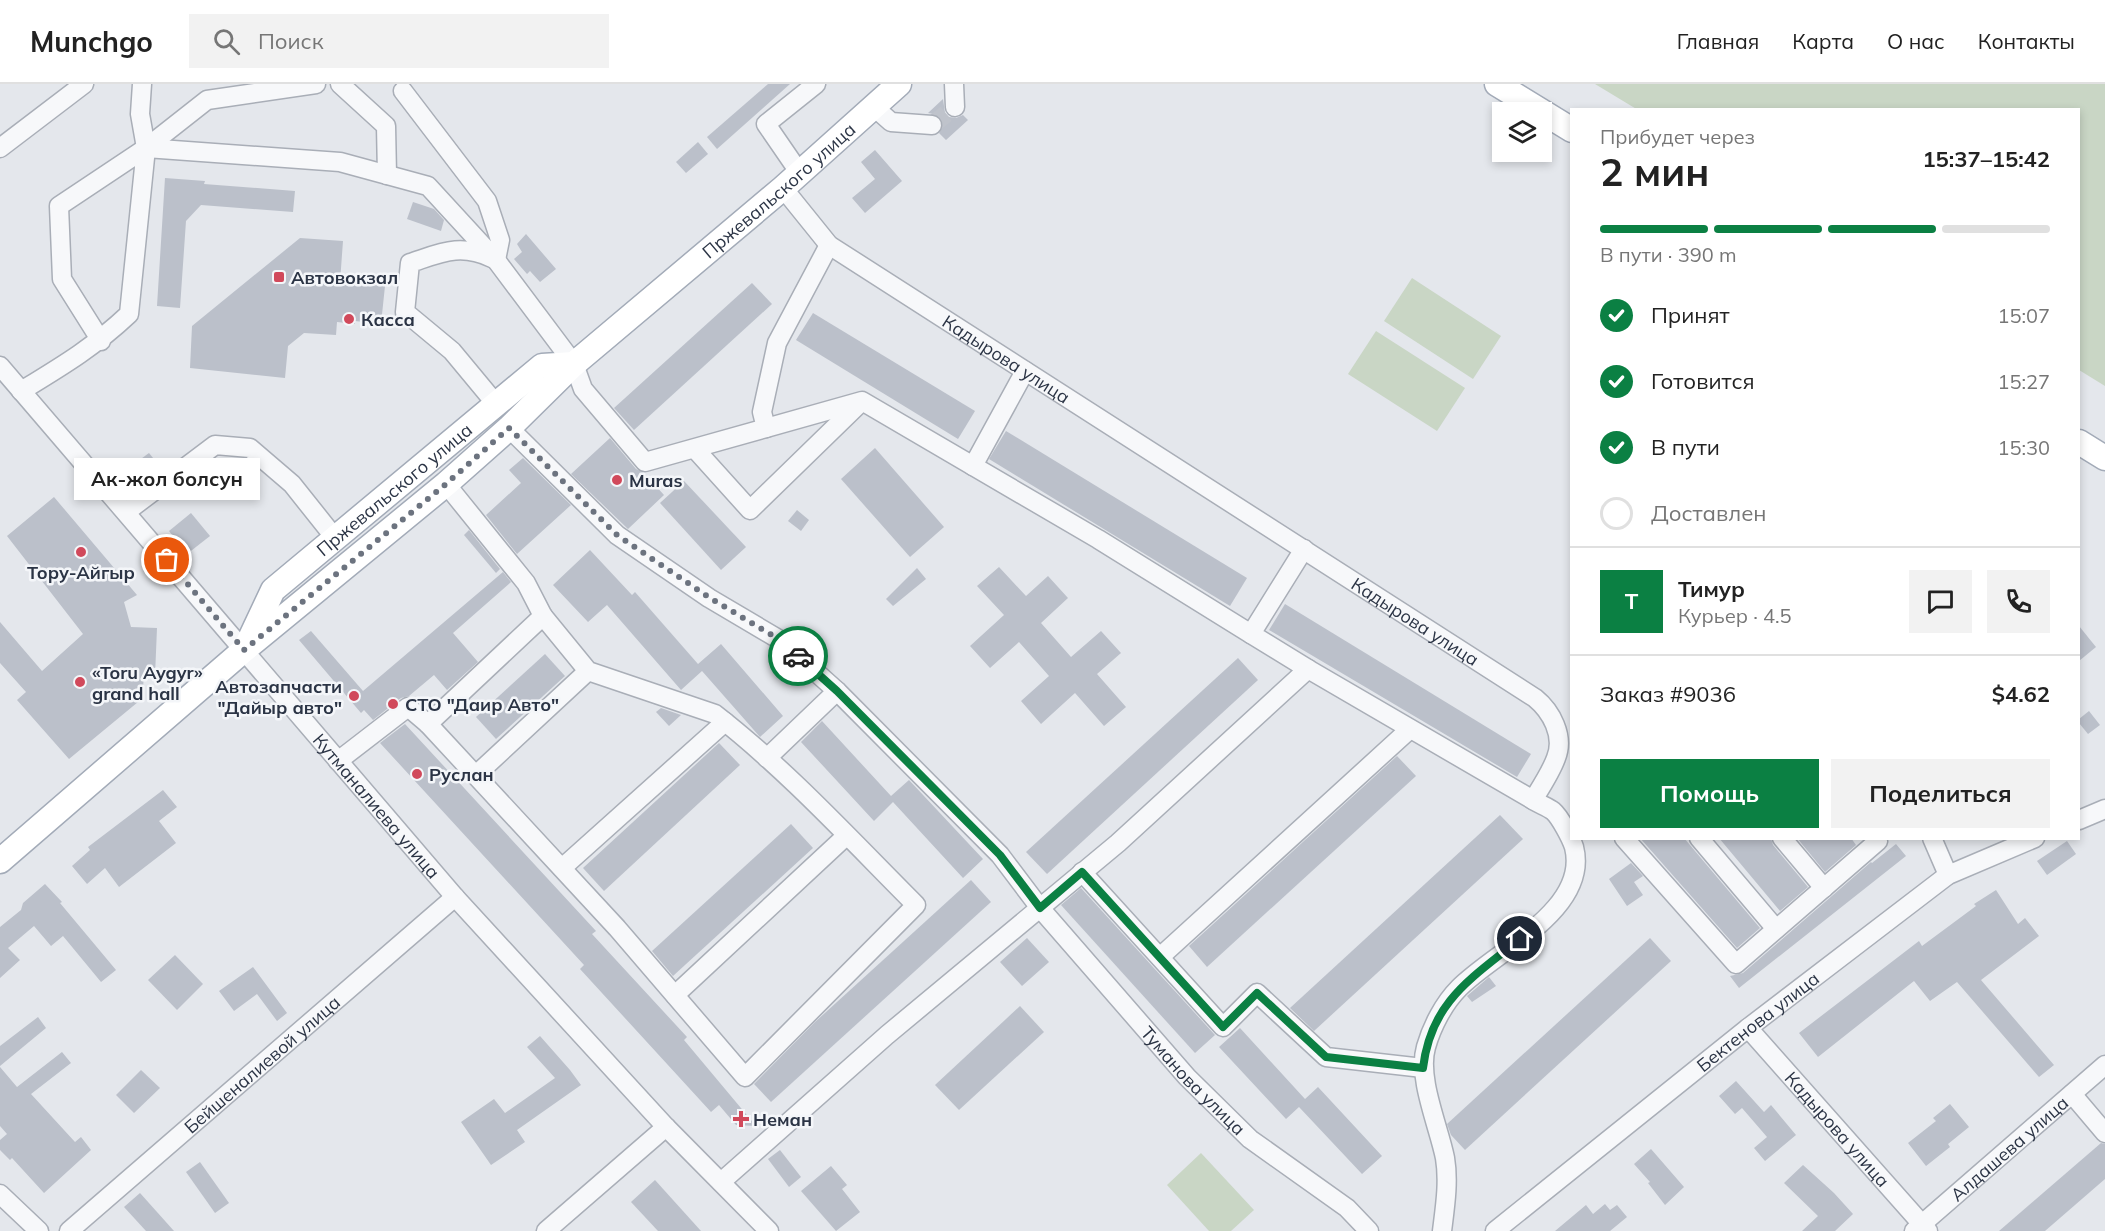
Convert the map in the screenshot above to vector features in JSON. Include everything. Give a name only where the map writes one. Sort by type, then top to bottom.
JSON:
[{"type":"main road","name":"Пржевальского улица","points":[[0,861],[244,650],[446,484],[509,428],[574,364],[791,180],[900,84]]},
{"type":"main road","points":[[1497,84],[1570,129]]},
{"type":"main road","name":"Пржевальского улица","points":[[244,650],[273,590],[542,366],[574,364]]},
{"type":"main road","points":[[2080,443],[2105,458]]},
{"type":"street","points":[[0,148],[84,84]]},
{"type":"street","points":[[21,391],[74,360],[101,341],[129,314],[146,148],[140,114],[142,84]]},
{"type":"street","points":[[101,341],[62,279],[59,206],[146,148],[207,100],[315,84]]},
{"type":"street","points":[[340,84],[386,126],[387,175]]},
{"type":"street","name":"Кадырова улица","points":[[816,84],[766,124],[791,180],[829,245],[1536,698],[1553,718],[1556,729],[1557,756],[1533,800]]},
{"type":"street","points":[[954,84],[955,107]]},
{"type":"street","points":[[403,91],[487,201],[500,240],[496,260]]},
{"type":"street","points":[[873,106],[891,122],[932,125]]},
{"type":"street","points":[[146,148],[340,162],[429,186],[496,260],[574,364],[583,389],[645,462],[862,401],[1098,539],[1308,669],[1554,812],[1570,837]]},
{"type":"street","points":[[766,428],[762,412],[777,343],[829,245]]},
{"type":"street","points":[[496,260],[477,251],[460,249],[449,250],[410,263],[405,312],[452,351],[496,404]]},
{"type":"street","name":"Кутманалиева улица","points":[[0,366],[455,897],[666,1127],[769,1231]]},
{"type":"street","points":[[973,466],[1025,371]]},
{"type":"street","points":[[695,449],[750,510],[862,401]]},
{"type":"street","name":"Туманова улица","points":[[509,428],[617,535],[710,598],[780,640],[837,691],[1000,855],[1040,908],[1187,1077],[1250,1140],[1347,1208],[1369,1231]]},
{"type":"street","points":[[126,512],[215,446],[250,448],[292,484],[334,538]]},
{"type":"street","points":[[338,761],[408,707],[428,724],[617,928],[745,1077],[916,905],[767,758],[715,714],[588,672],[543,616],[526,584],[446,484]]},
{"type":"street","points":[[1251,634],[1304,549]]},
{"type":"street","points":[[428,724],[543,616]]},
{"type":"street","points":[[721,1182],[886,1035],[1118,843],[1308,669]]},
{"type":"street","points":[[476,775],[588,672]]},
{"type":"street","points":[[767,758],[837,691]]},
{"type":"street","points":[[562,868],[725,722]]},
{"type":"street","points":[[1160,957],[1410,729]]},
{"type":"street","points":[[2080,820],[2105,809]]},
{"type":"street","points":[[675,995],[846,836]]},
{"type":"street","points":[[1442,1231],[1447,1190],[1445,1159],[1423,1068],[1425,1049],[1440,1014],[1459,988],[1549,916],[1567,891],[1575,869],[1576,854],[1572,840]]},
{"type":"street","points":[[1626,840],[1736,964],[1877,840]]},
{"type":"street","points":[[1701,840],[1776,929]]},
{"type":"street","points":[[1784,840],[1824,888]]},
{"type":"street","points":[[1933,840],[1948,875]]},
{"type":"street","name":"Бектенова улица","points":[[1495,1231],[1748,1028],[1948,875],[2030,840]]},
{"type":"street","points":[[1082,872],[1223,1027],[1257,993],[1326,1057],[1423,1068]]},
{"type":"street","name":"Бейшеналиевой улица","points":[[69,1231],[455,897]]},
{"type":"street","name":"Кадырова улица","points":[[1748,1028],[1921,1229]]},
{"type":"street","name":"Алдашева улица","points":[[1921,1229],[2105,1065]]},
{"type":"street","points":[[2072,1094],[2105,1133]]},
{"type":"street","points":[[546,1231],[666,1127]]},
{"type":"street","points":[[0,1194],[39,1231]]},
{"type":"green space","points":[[1595,84],[2105,84],[2105,386],[2080,371],[2080,108],[1635,108]]},
{"type":"green space","points":[[1412,278],[1501,336],[1473,379],[1384,321]]},
{"type":"green space","points":[[1376,331],[1465,388],[1437,431],[1348,374]]},
{"type":"green space","points":[[1201,1153],[1254,1210],[1231,1231],[1209,1231],[1167,1185]]},
{"type":"building","points":[[768,84],[790,84],[717,149],[707,137]]},
{"type":"building","points":[[943,99],[945,113],[949,117],[956,118],[963,115],[968,120],[946,140],[939,133],[943,126],[942,120],[938,115],[928,113]]},
{"type":"building","points":[[698,142],[708,154],[686,173],[676,162]]},
{"type":"building","points":[[875,150],[902,181],[865,213],[852,198],[875,179],[861,162]]},
{"type":"building","points":[[165,178],[205,181],[204,184],[295,191],[293,212],[201,205],[186,221],[180,308],[157,306]]},
{"type":"building","points":[[413,202],[434,209],[444,220],[441,231],[407,219]]},
{"type":"building","points":[[526,234],[556,269],[540,282],[530,271],[527,274],[514,259],[522,252],[517,244]]},
{"type":"building","points":[[300,238],[343,241],[340,282],[385,286],[381,324],[355,321],[355,324],[337,322],[336,335],[304,333],[288,346],[285,378],[190,368],[192,326]]},
{"type":"building","points":[[752,283],[772,304],[634,430],[614,408]]},
{"type":"building","points":[[813,313],[975,411],[958,439],[796,340]]},
{"type":"building","points":[[1006,431],[1247,578],[1230,606],[989,459]]},
{"type":"building","points":[[610,438],[636,469],[644,473],[664,495],[628,529],[571,474]]},
{"type":"building","points":[[875,448],[944,527],[910,557],[841,479]]},
{"type":"building","points":[[149,453],[162,469],[147,481],[134,464]]},
{"type":"building","points":[[523,458],[571,505],[517,554],[486,515],[521,483],[509,470]]},
{"type":"building","points":[[684,481],[746,547],[721,570],[660,503]]},
{"type":"building","name":"«Toru Aygyr» grand hall","points":[[54,497],[137,595],[124,602],[131,627],[157,628],[155,676],[144,676],[143,687],[132,697],[138,702],[69,759],[17,700],[26,692],[0,663],[0,622],[42,671],[83,634],[7,536]]},
{"type":"building","points":[[797,510],[809,520],[801,531],[788,521]]},
{"type":"building","points":[[191,513],[210,536],[187,554],[169,531]]},
{"type":"building","points":[[469,530],[500,569],[496,573],[464,535]]},
{"type":"building","points":[[590,550],[632,595],[635,592],[698,664],[721,644],[783,716],[760,737],[702,671],[681,690],[607,605],[588,622],[553,585]]},
{"type":"building","points":[[999,567],[1026,596],[1048,576],[1068,598],[1041,623],[1071,657],[1101,631],[1121,653],[1097,674],[1126,707],[1104,726],[1075,693],[1041,724],[1021,701],[1049,676],[1019,642],[990,668],[970,646],[1004,615],[977,586]]},
{"type":"building","points":[[917,568],[926,579],[893,606],[886,599]]},
{"type":"building","points":[[503,572],[511,582],[453,633],[478,662],[447,690],[434,675],[409,696],[401,698],[373,720],[364,710],[361,713],[299,640],[311,631],[363,691]]},
{"type":"building","points":[[1285,604],[1531,754],[1517,777],[1269,630]]},
{"type":"building","points":[[2080,627],[2096,647],[2080,660]]},
{"type":"building","points":[[545,654],[565,676],[496,739],[476,717]]},
{"type":"building","points":[[1238,658],[1258,680],[1047,874],[1026,852]]},
{"type":"building","points":[[661,708],[681,715],[669,726],[656,712]]},
{"type":"building","points":[[2089,711],[2100,725],[2088,734],[2080,724],[2080,718]]},
{"type":"building","points":[[822,721],[891,796],[909,780],[983,859],[963,878],[893,802],[874,821],[801,742]]},
{"type":"building","points":[[405,724],[596,931],[592,934],[687,1037],[684,1040],[756,1126],[736,1125],[719,1105],[711,1112],[580,969],[584,965],[380,743]]},
{"type":"building","points":[[719,743],[740,765],[604,891],[583,868]]},
{"type":"building","points":[[1397,756],[1416,776],[1207,967],[1189,946]]},
{"type":"building","points":[[163,790],[177,807],[159,821],[176,843],[119,887],[105,868],[87,884],[72,866],[90,850],[88,847]]},
{"type":"building","points":[[1500,815],[1523,839],[1314,1031],[1290,1008]]},
{"type":"building","points":[[791,824],[813,848],[673,976],[652,951]]},
{"type":"building","points":[[1642,840],[1686,840],[1760,928],[1737,948]]},
{"type":"building","points":[[1721,840],[1772,840],[1773,845],[1808,887],[1780,911]]},
{"type":"building","points":[[1799,840],[1852,840],[1856,845],[1825,872]]},
{"type":"building","points":[[2067,841],[2076,854],[2047,875],[2037,861]]},
{"type":"building","points":[[1896,844],[1906,856],[1739,988],[1730,976],[1743,973],[1871,862]]},
{"type":"building","points":[[1631,863],[1643,876],[1634,882],[1643,895],[1627,906],[1609,879]]},
{"type":"building","points":[[971,880],[991,902],[771,1102],[754,1084],[815,1022]]},
{"type":"building","points":[[45,884],[116,970],[101,982],[63,936],[51,946],[34,926],[8,948],[20,960],[0,978],[0,927],[21,910],[23,903]]},
{"type":"building","points":[[1081,888],[1215,1035],[1195,1053],[1061,905]]},
{"type":"building","points":[[1996,890],[2018,924],[2025,918],[2039,936],[1981,980],[2054,1065],[2039,1077],[1957,982],[1930,1001],[1914,981],[1818,1057],[1799,1033],[1919,941],[1922,946],[1976,906],[1974,904]]},
{"type":"building","points":[[1027,938],[1049,962],[1022,986],[1000,962]]},
{"type":"building","points":[[1650,938],[1671,961],[1465,1150],[1451,1135],[1447,1124]]},
{"type":"building","points":[[175,955],[203,984],[177,1010],[148,980]]},
{"type":"building","points":[[253,967],[287,1013],[277,1021],[257,994],[234,1011],[219,991]]},
{"type":"building","points":[[1489,977],[1496,986],[1472,1002],[1467,996]]},
{"type":"building","points":[[1020,1006],[1044,1032],[959,1110],[935,1085]]},
{"type":"building","points":[[38,1017],[46,1028],[0,1066],[0,1046]]},
{"type":"building","points":[[1240,1028],[1305,1099],[1318,1087],[1382,1156],[1362,1174],[1299,1107],[1286,1119],[1219,1047]]},
{"type":"building","points":[[540,1036],[581,1085],[517,1130],[525,1142],[491,1165],[461,1122],[494,1099],[505,1113],[555,1078],[527,1047]]},
{"type":"building","points":[[62,1052],[71,1063],[31,1094],[75,1142],[81,1137],[91,1150],[44,1193],[12,1158],[10,1160],[0,1150],[0,1140],[7,1134],[0,1126],[0,1067],[17,1087]]},
{"type":"building","points":[[141,1070],[160,1088],[134,1113],[116,1095]]},
{"type":"building","points":[[1736,1081],[1764,1112],[1771,1105],[1796,1135],[1765,1161],[1754,1148],[1767,1137],[1742,1108],[1735,1114],[1719,1096]]},
{"type":"building","points":[[1950,1104],[1969,1127],[1948,1144],[1950,1147],[1926,1166],[1908,1143],[1936,1121],[1933,1118]]},
{"type":"building","points":[[2101,1143],[2105,1144],[2105,1179],[2045,1231],[1999,1231]]},
{"type":"building","points":[[1651,1149],[1684,1187],[1665,1205],[1648,1183],[1650,1182],[1634,1164]]},
{"type":"building","points":[[780,1150],[801,1177],[789,1187],[768,1159]]},
{"type":"building","points":[[200,1162],[229,1203],[215,1213],[186,1172]]},
{"type":"building","points":[[1803,1165],[1853,1214],[1835,1231],[1802,1231],[1818,1216],[1784,1183]]},
{"type":"building","points":[[831,1166],[847,1185],[842,1189],[860,1212],[836,1231],[801,1191]]},
{"type":"building","points":[[655,1180],[701,1231],[658,1231],[631,1202]]},
{"type":"building","points":[[140,1193],[174,1231],[146,1231],[124,1207]]},
{"type":"building","points":[[1605,1204],[1610,1210],[1617,1205],[1627,1217],[1610,1231],[1555,1231],[1586,1205],[1593,1214]]},
{"type":"tunnel","points":[[932,125],[955,107]]},
{"type":"way so far","points":[[167,560],[244,650],[446,484],[509,428],[617,535],[710,598],[780,640],[798,656]]},
{"type":"place","name":"Автовокзал","points":[[279,277]]},
{"type":"place","name":"Касса","points":[[349,319]]},
{"type":"place","name":"Muras","points":[[617,480]]},
{"type":"place","name":"Тору-Айгыр","points":[[81,552]]},
{"type":"place","name":"Ак-жол болсун","points":[[167,560]]},
{"type":"place","name":"«Toru Aygyr» grand hall","points":[[80,682]]},
{"type":"place","name":"Автозапчасти \"Дайыр авто\"","points":[[354,696]]},
{"type":"place","name":"СТО \"Даир Авто\"","points":[[393,704]]},
{"type":"place","name":"Руслан","points":[[417,774]]},
{"type":"place","name":"Неман","points":[[741,1119]]},
{"type":"route","points":[[798,656],[837,691],[1000,855],[1040,908],[1082,872],[1223,1027],[1257,993],[1326,1057],[1423,1068],[1425,1049],[1433,1029],[1440,1014],[1459,988],[1520,939]]}]
